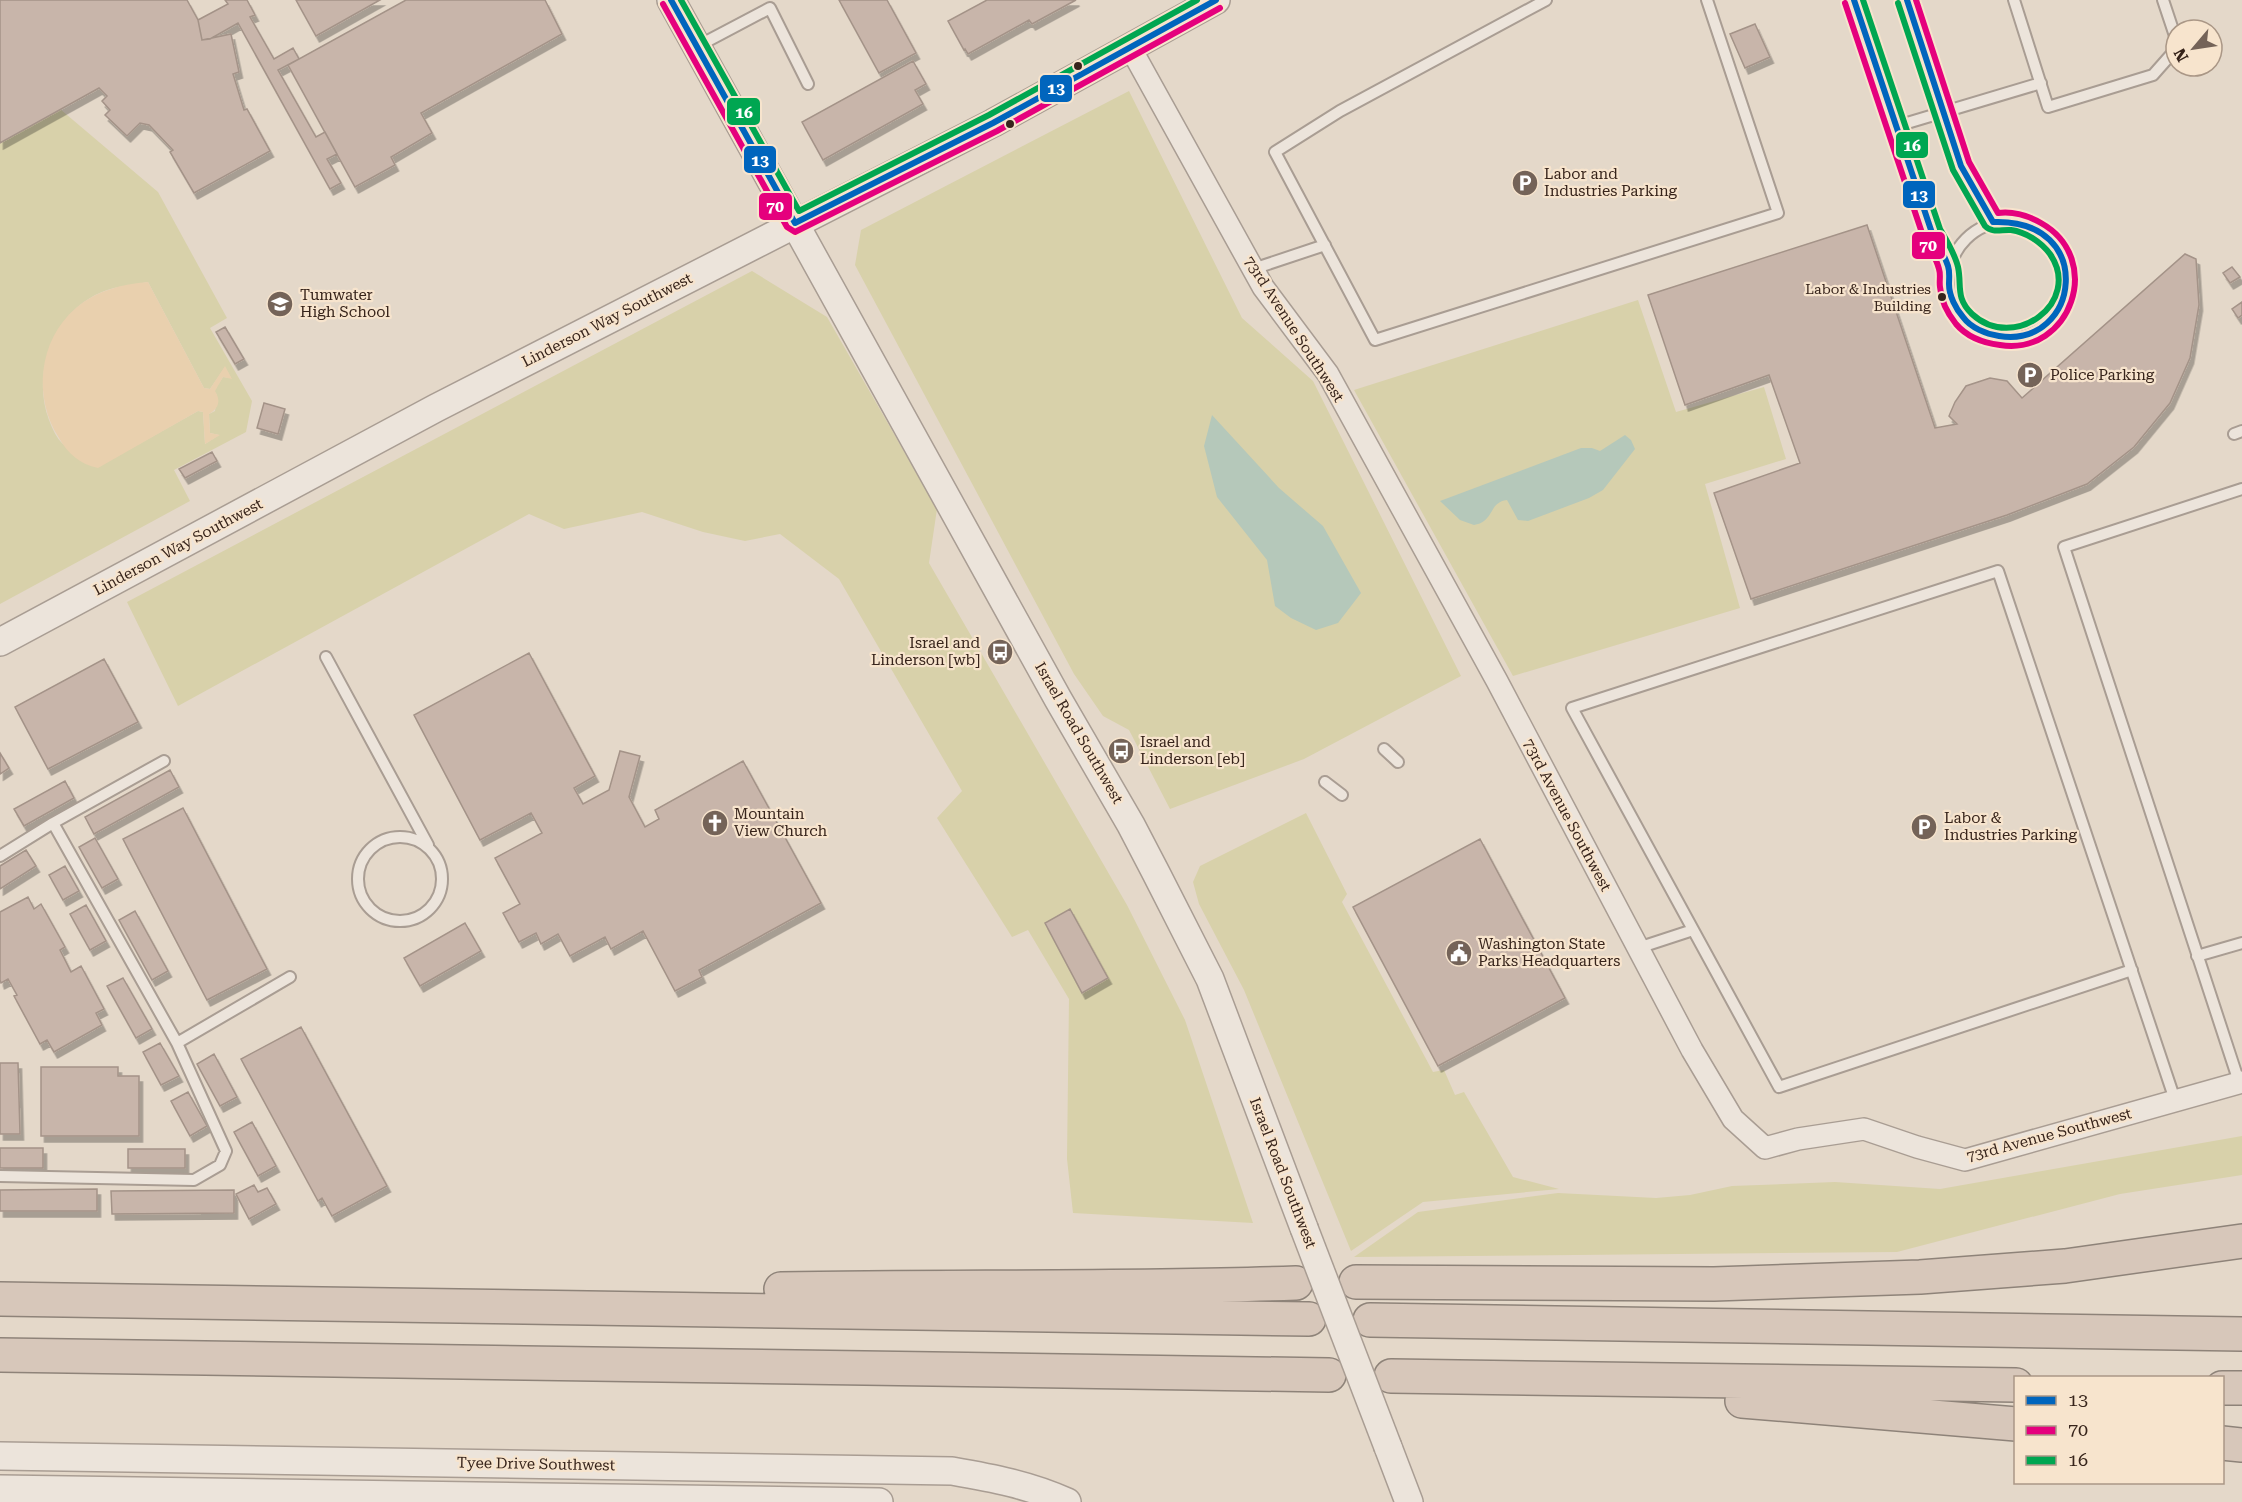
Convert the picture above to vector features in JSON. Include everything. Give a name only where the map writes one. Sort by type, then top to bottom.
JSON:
[{"type":"highway","points":[[1356,1281],[1714,1284],[1920,1277],[2065,1266],[2242,1241]]},
{"type":"highway","points":[[508,1306],[605,1296],[730,1289],[1031,1288],[1296,1283]]},
{"type":"highway","points":[[0,1299],[1310,1319]]},
{"type":"highway","points":[[1370,1320],[2242,1334]]},
{"type":"highway","points":[[0,1356],[1329,1375]]},
{"type":"highway","points":[[1391,1376],[2014,1385]]},
{"type":"highway","points":[[1447,1377],[2014,1424]]},
{"type":"highway","points":[[2224,1388],[2242,1388]]},
{"type":"highway","points":[[2224,1443],[2242,1445]]},
{"type":"street","name":"Israel Road Southwest","points":[[671,0],[1058,699],[1131,825],[1210,979],[1409,1502]]},
{"type":"street","name":"Linderson Way Southwest","points":[[0,642],[427,413],[993,123],[1130,47],[1187,7],[1216,0]]},
{"type":"street","name":"73rd Avenue Southwest","points":[[1130,47],[1263,287],[1328,374],[1497,681],[1692,1050],[1733,1119],[1765,1148],[1798,1139],[1864,1129],[1913,1146],[1965,1160],[2240,1082]]},
{"type":"street","name":"Tyee Drive Southwest","points":[[0,1456],[696,1487]]},
{"type":"street","name":"Tyee Drive Southwest","points":[[0,1489],[740,1487],[952,1471],[1004,1480],[1044,1491],[1067,1502]]},
{"type":"street","name":"Tyee Drive Southwest","points":[[740,1487],[879,1502]]},
{"type":"lane","points":[[1545,0],[1340,111],[1275,152],[1375,340],[1779,213],[1707,0]]},
{"type":"lane","points":[[1854,0],[1932,233],[1949,268],[1950,289],[1954,303],[1965,320],[1986,334],[2006,338],[2020,337],[2051,320],[2062,302],[2066,287],[2065,266],[2055,244],[2040,230],[2014,221],[1993,222],[1972,233],[1958,248],[1949,268]]},
{"type":"lane","points":[[1907,0],[1961,166],[1993,222]]},
{"type":"lane","points":[[2014,0],[2048,107],[2153,75],[2164,63]]},
{"type":"lane","points":[[2163,0],[2169,18]]},
{"type":"lane","points":[[697,46],[771,4],[808,84]]},
{"type":"lane","points":[[1897,126],[2041,83]]},
{"type":"lane","points":[[1253,269],[1324,245]]},
{"type":"lane","points":[[2240,1082],[2064,547],[2242,489]]},
{"type":"lane","points":[[2132,970],[1779,1087],[1572,708],[1998,571],[2058,756],[2132,970],[2175,1100]]},
{"type":"lane","points":[[326,657],[440,865],[442,879],[436,901],[431,908],[416,918],[397,921],[373,912],[359,889],[359,867],[370,849],[383,840],[401,836],[417,840],[429,848]]},
{"type":"lane","points":[[1384,749],[1398,762]]},
{"type":"lane","points":[[0,856],[52,823],[164,761]]},
{"type":"lane","points":[[1325,783],[1342,795]]},
{"type":"lane","points":[[0,1176],[194,1180],[220,1165],[226,1151],[177,1043],[52,823]]},
{"type":"lane","points":[[1638,948],[1694,930]]},
{"type":"lane","points":[[2197,956],[2242,943]]},
{"type":"lane","points":[[177,1043],[290,977]]},
{"type":"shaded area","points":[[1129,91],[1242,318],[1313,381],[1461,676],[1304,759],[1170,809],[1129,730],[1103,716],[1074,674],[855,265],[861,230]]},
{"type":"shaded area","points":[[60,109],[158,192],[227,318],[210,328],[252,401],[246,432],[174,470],[190,501],[0,604],[0,143]],"holes":[[[148,282],[204,388],[210,389],[225,367],[231,378],[223,377],[214,391],[217,395],[215,411],[209,414],[210,433],[219,435],[205,444],[203,412],[198,411],[98,467],[67,447],[57,436],[44,402],[43,383],[45,364],[51,346],[59,328],[71,313],[85,301],[102,292]]]},
{"type":"shaded area","points":[[752,271],[827,317],[937,509],[929,563],[1127,905],[1185,1020],[1253,1223],[1073,1213],[1067,1159],[1069,999],[1028,930],[1012,937],[937,818],[962,791],[839,579],[780,534],[745,541],[703,532],[642,512],[564,529],[529,514],[178,706],[127,602]]},
{"type":"shaded area","points":[[1638,300],[1676,412],[1764,387],[1786,459],[1705,484],[1740,608],[1513,676],[1354,390]]},
{"type":"shaded area","points":[[1212,415],[1279,488],[1323,526],[1361,593],[1338,623],[1316,630],[1291,618],[1275,606],[1267,560],[1217,497],[1204,446]]},
{"type":"shaded area","points":[[1625,435],[1631,440],[1635,449],[1603,490],[1589,498],[1528,521],[1518,520],[1507,500],[1498,503],[1483,522],[1474,525],[1460,520],[1440,501],[1581,448],[1600,451]]},
{"type":"shaded area","points":[[1306,813],[1347,894],[1342,902],[1433,1072],[1444,1070],[1455,1095],[1464,1092],[1513,1177],[1559,1189],[1423,1202],[1351,1251],[1244,990],[1199,904],[1193,882],[1200,866]]},
{"type":"shaded area","points":[[2242,1136],[2242,1175],[2120,1194],[1897,1252],[1354,1257],[1418,1212],[1558,1193],[1656,1198],[1690,1195],[1732,1186],[1835,1182],[1940,1189]]},
{"type":"sand","points":[[148,282],[204,388],[210,389],[225,366],[232,379],[223,377],[215,391],[218,404],[209,414],[210,433],[220,435],[205,444],[203,412],[198,411],[98,468],[80,461],[71,453],[63,444],[51,422],[45,405],[43,388],[47,353],[63,321],[84,302],[110,289]]},
{"type":"building","points":[[0,0],[187,0],[198,20],[202,40],[231,34],[239,72],[233,74],[244,110],[247,109],[270,151],[194,193],[170,152],[173,150],[149,125],[140,123],[127,136],[105,115],[110,110],[102,101],[107,96],[99,88],[0,143]]},
{"type":"building","points":[[225,0],[247,0],[255,15],[250,17],[274,59],[293,48],[299,59],[278,70],[316,137],[325,132],[337,154],[327,159],[341,183],[330,189],[238,23],[210,39],[202,40],[198,20],[228,4]]},
{"type":"building","points":[[296,0],[380,0],[316,36]]},
{"type":"building","points":[[406,0],[545,0],[562,34],[421,113],[432,133],[391,157],[395,165],[355,187],[288,65]]},
{"type":"building","points":[[839,0],[887,0],[916,53],[879,73]]},
{"type":"building","points":[[987,0],[1076,0],[1032,24],[1029,20],[968,54],[948,21]]},
{"type":"building","points":[[1755,24],[1770,57],[1745,68],[1730,34]]},
{"type":"building","points":[[913,61],[926,84],[915,90],[923,104],[823,160],[802,122]]},
{"type":"building","points":[[1867,225],[1935,428],[1957,424],[1949,416],[1966,386],[1990,378],[2007,381],[2022,398],[2185,254],[2196,259],[2199,305],[2190,358],[2170,403],[2134,447],[2087,484],[2007,515],[1751,599],[1714,493],[1800,463],[1769,375],[1685,405],[1648,295]]},
{"type":"building","points":[[2232,267],[2240,277],[2230,283],[2223,273]]},
{"type":"building","points":[[2242,302],[2242,315],[2238,318],[2232,309]]},
{"type":"building","points":[[225,327],[244,359],[235,364],[216,332]]},
{"type":"building","points":[[264,403],[285,409],[278,434],[257,428]]},
{"type":"building","points":[[212,452],[217,461],[185,478],[179,469]]},
{"type":"building","name":"Mountain View Church","points":[[529,653],[595,776],[574,788],[583,804],[609,790],[620,751],[640,756],[629,797],[645,827],[659,819],[655,810],[743,761],[821,903],[699,970],[702,977],[675,991],[643,931],[611,949],[605,937],[570,956],[558,934],[541,944],[536,933],[519,942],[503,913],[520,904],[495,858],[542,833],[531,813],[480,840],[414,715]]},
{"type":"building","points":[[104,659],[138,722],[48,769],[15,707]]},
{"type":"building","points":[[0,753],[9,768],[0,774]]},
{"type":"building","points":[[170,770],[179,787],[94,834],[85,817]]},
{"type":"building","points":[[65,781],[74,798],[24,826],[14,809]]},
{"type":"building","points":[[183,808],[267,969],[207,1000],[123,839]]},
{"type":"building","points":[[95,838],[118,879],[102,888],[79,847]]},
{"type":"building","name":"Washington State Parks Headquarters","points":[[1480,839],[1565,998],[1438,1066],[1353,907]]},
{"type":"building","points":[[26,850],[36,866],[0,889],[0,866]]},
{"type":"building","points":[[65,866],[79,891],[63,900],[49,875]]},
{"type":"building","points":[[28,897],[34,909],[41,904],[65,947],[60,950],[71,972],[81,966],[104,1009],[96,1013],[102,1025],[54,1052],[47,1040],[40,1044],[14,996],[17,995],[8,979],[1,983],[0,980],[0,912]]},
{"type":"building","points":[[86,905],[106,941],[90,950],[70,914]]},
{"type":"building","points":[[1070,909],[1108,978],[1082,993],[1045,923]]},
{"type":"building","points":[[135,911],[168,971],[152,980],[119,920]]},
{"type":"building","points":[[465,923],[481,951],[420,986],[404,958]]},
{"type":"building","points":[[123,978],[152,1029],[136,1038],[107,986]]},
{"type":"building","points":[[301,1027],[387,1186],[332,1216],[322,1198],[318,1201],[241,1059]]},
{"type":"building","points":[[160,1043],[179,1076],[161,1085],[143,1052]]},
{"type":"building","points":[[214,1054],[237,1097],[220,1106],[197,1064]]},
{"type":"building","points":[[0,1063],[18,1063],[20,1134],[0,1134]]},
{"type":"building","points":[[41,1067],[118,1067],[118,1076],[139,1076],[139,1136],[41,1136]]},
{"type":"building","points":[[188,1092],[207,1126],[190,1136],[171,1101]]},
{"type":"building","points":[[252,1122],[276,1166],[258,1176],[234,1132]]},
{"type":"building","points":[[0,1148],[43,1148],[43,1168],[0,1168]]},
{"type":"building","points":[[128,1149],[185,1149],[185,1168],[128,1168]]},
{"type":"building","points":[[254,1185],[258,1192],[267,1188],[276,1204],[249,1219],[236,1194]]},
{"type":"building","points":[[97,1189],[97,1211],[0,1211],[0,1190]]},
{"type":"building","points":[[234,1190],[234,1213],[112,1214],[111,1191]]},
{"type":"transit line","name":"13","points":[[671,0],[795,223],[993,123],[1216,0]]},
{"type":"transit line","name":"16","points":[[681,0],[799,211],[989,115],[1197,0]]},
{"type":"transit line","name":"13","points":[[1854,0],[1932,233],[1948,266],[1949,289],[1955,306],[1966,321],[1984,332],[1999,336],[2026,335],[2047,323],[2060,305],[2066,282],[2062,260],[2050,240],[2027,226],[1993,222],[1961,166],[1907,0]]},
{"type":"transit line","name":"16","points":[[1863,0],[1940,229],[1957,262],[1963,302],[1972,314],[1989,325],[2007,328],[2024,325],[2039,317],[2051,304],[2058,289],[2058,272],[2050,254],[2033,238],[2017,231],[1994,231],[1985,226],[1953,170],[1898,3]]},
{"type":"transit line","name":"70","points":[[1845,3],[1923,236],[1938,265],[1943,302],[1960,329],[1976,339],[2000,345],[2025,344],[2045,336],[2061,321],[2071,302],[2075,280],[2072,259],[2061,239],[2041,223],[2020,214],[1998,213],[1969,162],[1916,0]]},
{"type":"transit line","name":"70","points":[[663,4],[787,227],[795,232],[997,131],[1220,8]]},
{"type":"place","name":"Labor and Industries Parking","points":[[1525,183]]},
{"type":"place","name":"Labor & Industries Building","points":[[1942,297]]},
{"type":"place","name":"Tumwater High School","points":[[280,304]]},
{"type":"place","name":"Police Parking","points":[[2030,375]]},
{"type":"place","name":"Israel and Linderson [wb]","points":[[1000,652]]},
{"type":"place","name":"Israel and Linderson [eb]","points":[[1121,751]]},
{"type":"place","name":"Mountain View Church","points":[[715,823]]},
{"type":"place","name":"Labor & Industries Parking","points":[[1924,827]]},
{"type":"place","name":"Washington State Parks Headquarters","points":[[1459,953]]}]
